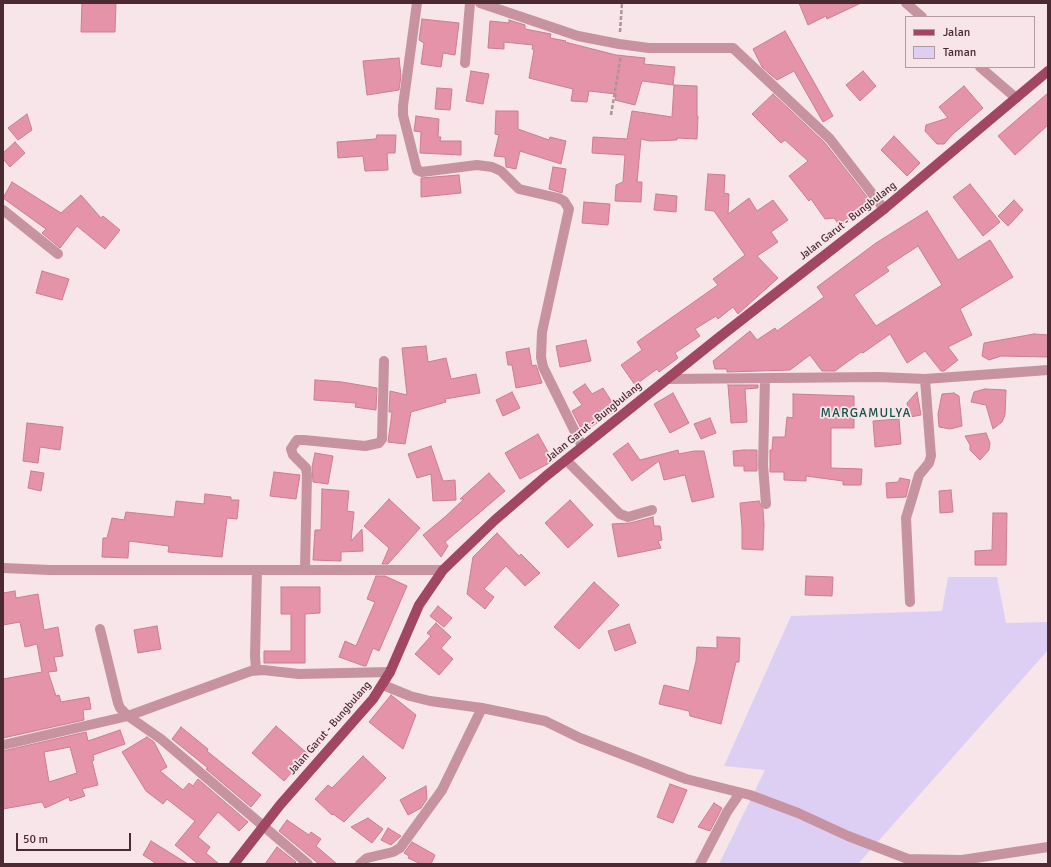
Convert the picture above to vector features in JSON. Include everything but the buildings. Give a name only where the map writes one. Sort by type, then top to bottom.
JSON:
[{"type":"main road","name":"Jalan Garut - Bungbulang","points":[[234,864],[262,826],[352,724],[383,685],[419,605],[443,570],[495,520],[582,446],[884,209],[1048,72]]},
{"type":"street","points":[[417,3],[403,106],[417,170],[422,172],[477,165],[492,167],[501,170],[519,188],[558,198],[564,201],[569,209],[542,332],[541,356],[544,367],[582,446]]},
{"type":"street","points":[[465,63],[470,3]]},
{"type":"street","points":[[480,3],[578,36],[619,44],[650,48],[730,48],[737,51],[830,139],[884,209]]},
{"type":"street","points":[[906,3],[921,16]]},
{"type":"street","points":[[981,68],[1016,98]]},
{"type":"street","points":[[3,210],[58,254]]},
{"type":"street","points":[[305,569],[307,475],[306,468],[293,455],[291,449],[298,440],[365,446],[380,443],[382,439],[384,361]]},
{"type":"street","points":[[668,379],[879,377],[925,379],[1048,370]]},
{"type":"street","points":[[765,378],[763,465],[766,504]]},
{"type":"street","points":[[910,602],[906,518],[919,475],[929,463],[931,456],[925,379]]},
{"type":"street","points":[[566,460],[620,514],[628,517],[652,510]]},
{"type":"street","points":[[3,568],[50,570],[443,570]]},
{"type":"street","points":[[256,670],[254,656],[257,570]]},
{"type":"street","points":[[100,629],[118,703],[123,712],[161,739],[308,864]]},
{"type":"street","points":[[3,745],[128,716],[256,670],[299,674],[390,672]]},
{"type":"street","points":[[383,685],[423,699],[482,708],[545,721],[580,738],[686,779],[740,793],[798,812],[848,836],[908,859],[948,862],[1048,847]]},
{"type":"street","points":[[360,864],[367,858],[393,852],[400,848],[442,790],[482,708]]},
{"type":"street","points":[[700,864],[727,812],[740,793]]},
{"type":"path","points":[[611,115],[621,53],[619,44],[622,3]]},
{"type":"green space","points":[[948,577],[997,577],[1006,623],[1048,622],[1048,650],[858,864],[719,864],[765,770],[724,766],[791,616],[942,611]]},
{"type":"district","name":"MARGAMULYA","points":[[866,414]]}]
